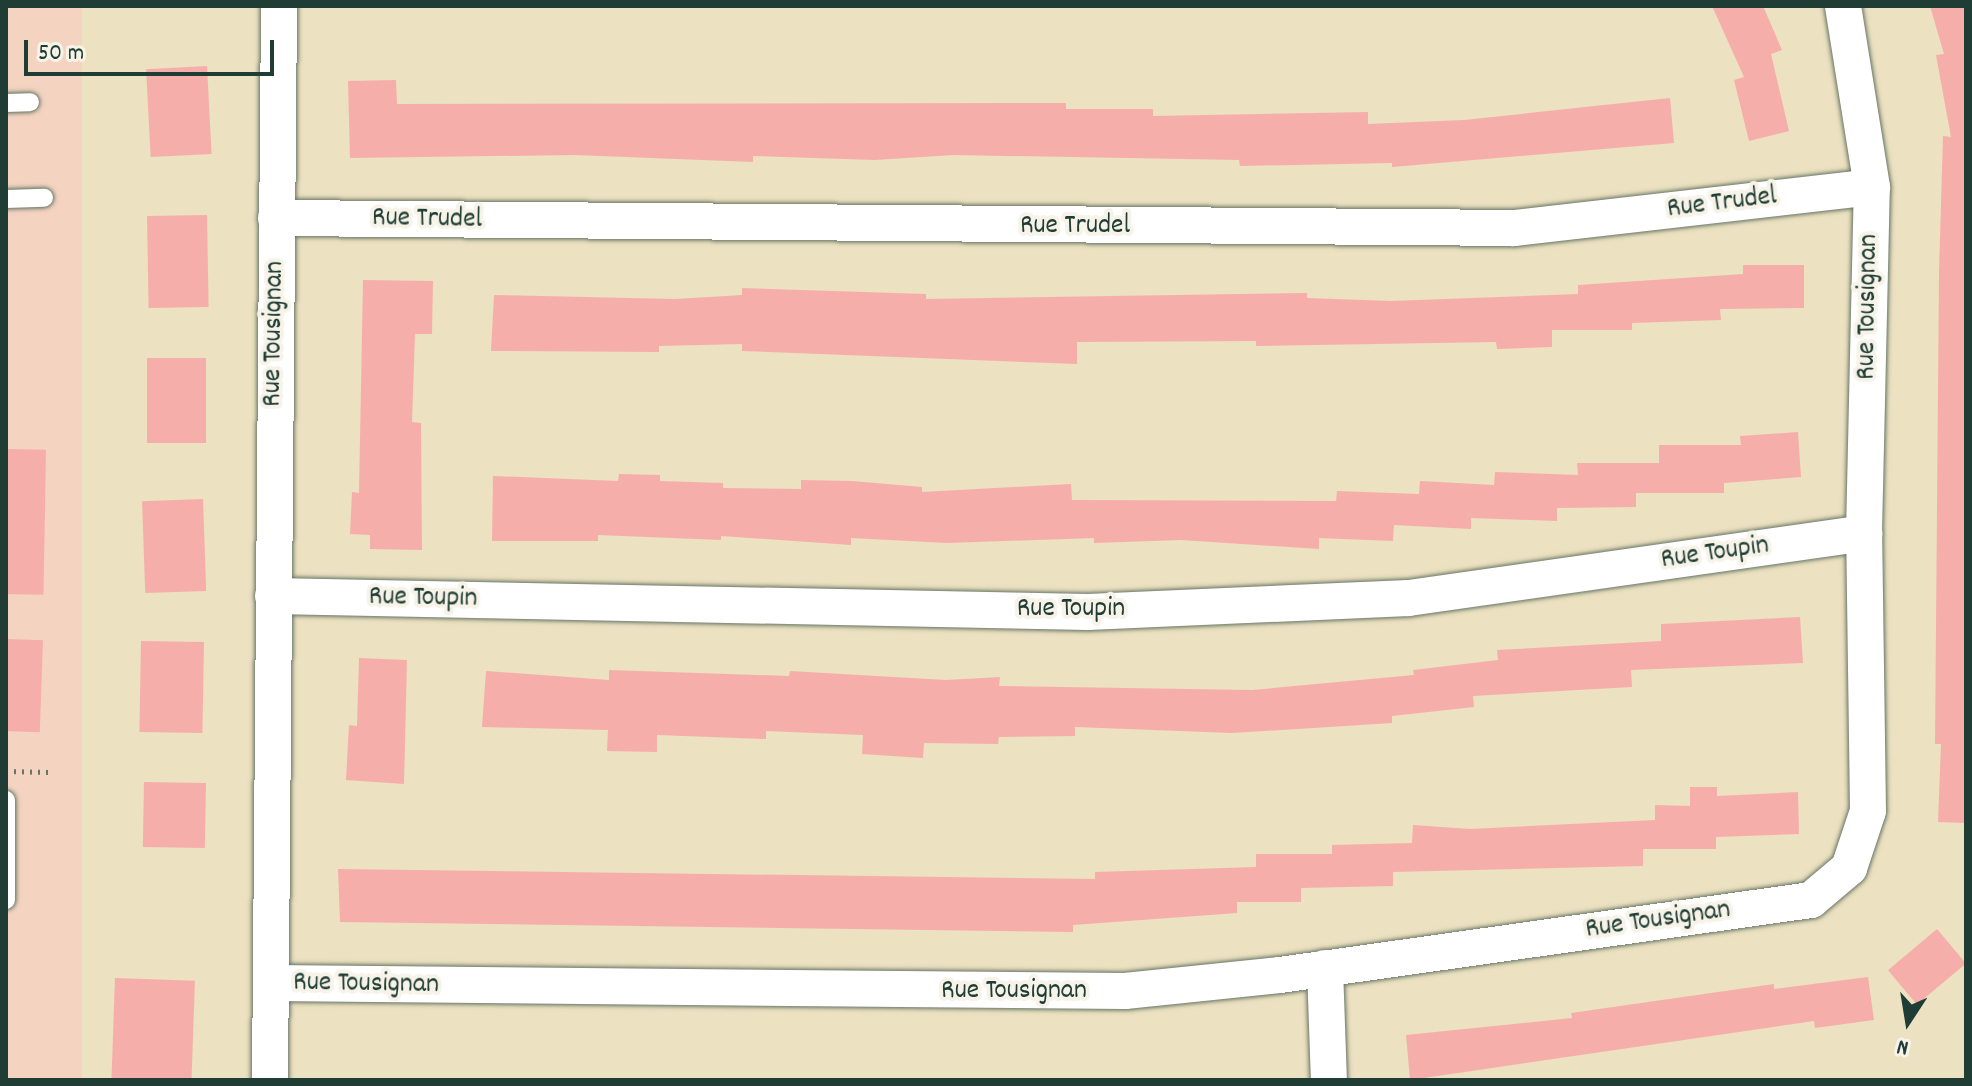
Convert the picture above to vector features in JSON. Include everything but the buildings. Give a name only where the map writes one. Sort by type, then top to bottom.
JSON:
[{"type":"street","name":"Rue Tousignan","points":[[279,6],[271,983],[1098,993],[1325,968],[1811,900],[1849,868],[1868,811],[1864,533],[1872,187],[1843,6]]},
{"type":"street","name":"Rue Trudel","points":[[276,218],[1514,228],[1872,187]]},
{"type":"street","name":"Rue Toupin","points":[[273,596],[1088,612],[1409,598],[1864,533]]},
{"type":"street","points":[[1325,968],[1329,1080]]},
{"type":"street","points":[[270,1080],[271,983]]},
{"type":"lane","points":[[6,103],[30,102]]},
{"type":"lane","points":[[6,199],[44,198]]},
{"type":"lane","points":[[6,800],[6,900]]},
{"type":"path","points":[[6,771],[49,772]]},
{"type":"shaded area","points":[[6,6],[82,6],[82,1080],[6,1080]]}]
